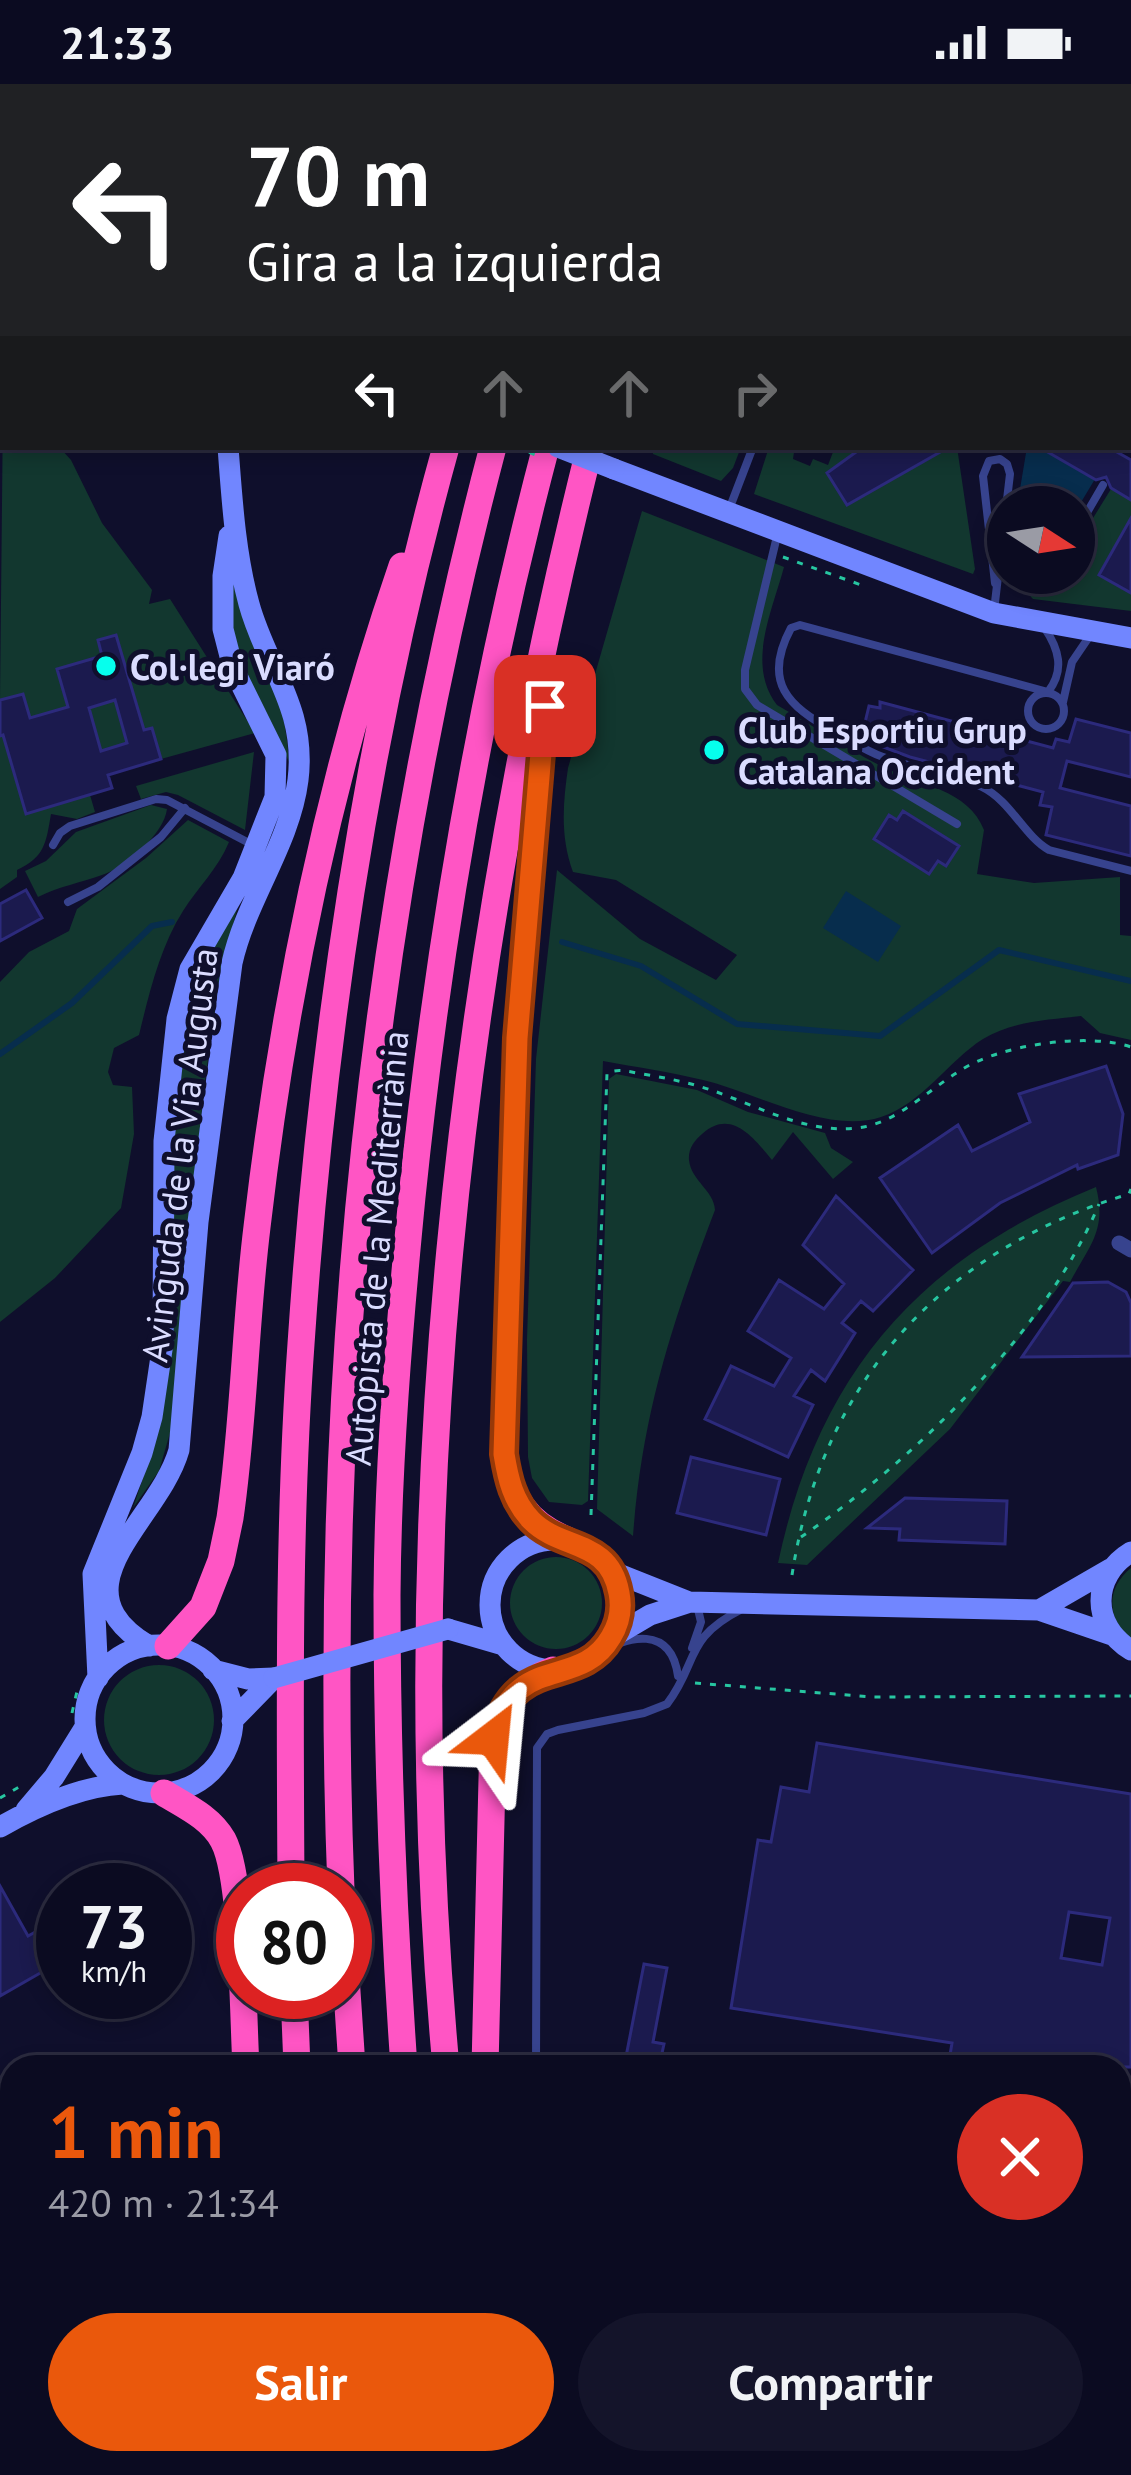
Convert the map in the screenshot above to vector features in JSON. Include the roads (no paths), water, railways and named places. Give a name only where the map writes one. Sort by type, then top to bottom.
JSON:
[{"type":"highway","name":"Autopista de la Mediterrània","points":[[340,1863],[335,1611],[342,1426],[359,1194],[401,871],[452,616],[492,450]]},
{"type":"highway","name":"Autopista de la Mediterrània","points":[[403,2055],[393,1891],[387,1612],[401,1316],[430,1044],[456,864],[494,663],[545,450]]},
{"type":"highway","points":[[568,1540],[530,1520],[512,1492],[504,1429],[517,1038],[536,786],[545,706],[589,450]]},
{"type":"highway","points":[[445,2055],[432,1840],[430,1689],[440,1396],[453,1221],[469,1065],[512,791],[589,450]]},
{"type":"highway","points":[[159,1646],[203,1607],[220,1561],[236,1477],[257,1221],[307,911],[353,720],[382,624],[444,454]]},
{"type":"highway","points":[[291,1863],[296,1443],[315,1175],[368,802],[444,454]]},
{"type":"highway","points":[[484,2055],[493,1738],[497,1721],[517,1691],[529,1680],[554,1670]]},
{"type":"highway","points":[[164,1793],[202,1816],[228,1852],[245,2055]]},
{"type":"highway","points":[[295,2019],[297,2055]]},
{"type":"highway","points":[[349,2019],[351,2055]]},
{"type":"street","name":"Avinguda de la Via Augusta","points":[[159,1646],[120,1627],[108,1605],[107,1588],[116,1558],[167,1483],[179,1450],[198,1222],[232,963],[242,922],[284,831],[298,783],[298,743],[291,707],[250,608],[232,512],[228,450]]},
{"type":"street","points":[[566,450],[994,613],[1131,638]]},
{"type":"street","name":"Avinguda de la Via Augusta","points":[[98,1678],[93,1574],[142,1453],[158,1382],[165,1314],[164,1141],[184,983],[258,847],[270,818],[278,769],[270,738],[233,668],[223,629],[223,575],[232,512]]},
{"type":"street","points":[[23,1814],[85,1727],[88,1698],[98,1678],[123,1655],[159,1646],[193,1654],[214,1670],[248,1679],[274,1678],[448,1629],[475,1612],[491,1594],[502,1566],[520,1549],[543,1540],[568,1540],[595,1553],[611,1570],[693,1602]]},
{"type":"street","points":[[1039,1610],[1124,1555]]},
{"type":"street","points":[[1112,1635],[1100,1604],[1103,1582],[1124,1555]]},
{"type":"street","points":[[603,1647],[620,1607],[611,1570]]},
{"type":"street","points":[[491,1594],[493,1624],[503,1645]]},
{"type":"street","points":[[448,1629],[503,1645],[523,1661],[554,1670],[576,1666],[650,1615],[693,1602],[1039,1610],[1112,1635],[1131,1650]]},
{"type":"street","points":[[0,1827],[99,1785],[123,1784],[164,1793],[190,1786],[212,1770],[227,1747],[232,1720],[227,1694],[214,1670]]},
{"type":"street","points":[[232,1720],[274,1678]]},
{"type":"street","points":[[85,1727],[100,1764],[123,1784]]},
{"type":"lane","points":[[728,512],[752,450]]},
{"type":"lane","points":[[1000,459],[1010,474],[1000,546],[983,476],[989,461],[1000,459]]},
{"type":"lane","points":[[1095,498],[1103,485]]},
{"type":"lane","points":[[778,531],[745,670],[746,688],[757,705],[957,824]]},
{"type":"lane","points":[[994,613],[995,594]]},
{"type":"lane","points":[[1063,703],[1048,692],[800,625],[791,628],[787,637],[778,678],[784,697],[802,714],[881,757],[988,789],[1049,850],[1131,872]]},
{"type":"lane","points":[[1042,625],[1057,647],[1059,666],[1056,682],[1028,705],[1029,718],[1048,729],[1060,722],[1072,662],[1092,633]]},
{"type":"lane","points":[[53,845],[70,826],[156,799],[186,808],[258,847]]},
{"type":"lane","points":[[68,902],[98,887],[161,837],[186,808]]},
{"type":"lane","points":[[536,2055],[537,1748],[547,1734],[557,1730],[658,1709],[671,1698],[701,1622],[693,1602]]},
{"type":"lane","points":[[690,1655],[721,1620],[754,1604]]},
{"type":"lane","points":[[603,1647],[627,1639],[661,1644],[675,1659],[678,1683]]},
{"type":"water","points":[[1026,450],[1044,450],[1095,479],[1091,486],[1020,486]]},
{"type":"water","points":[[846,891],[901,926],[878,962],[823,928]]},
{"type":"waterway","points":[[0,1054],[72,1003],[152,926],[172,922]]},
{"type":"waterway","points":[[562,942],[641,966],[737,1024],[880,1036],[999,950],[1131,981]]},
{"type":"place","name":"Col·legi Viaró","points":[[106,666]]},
{"type":"place","name":"Club Esportiu Grup Catalana Occident","points":[[714,750]]}]
